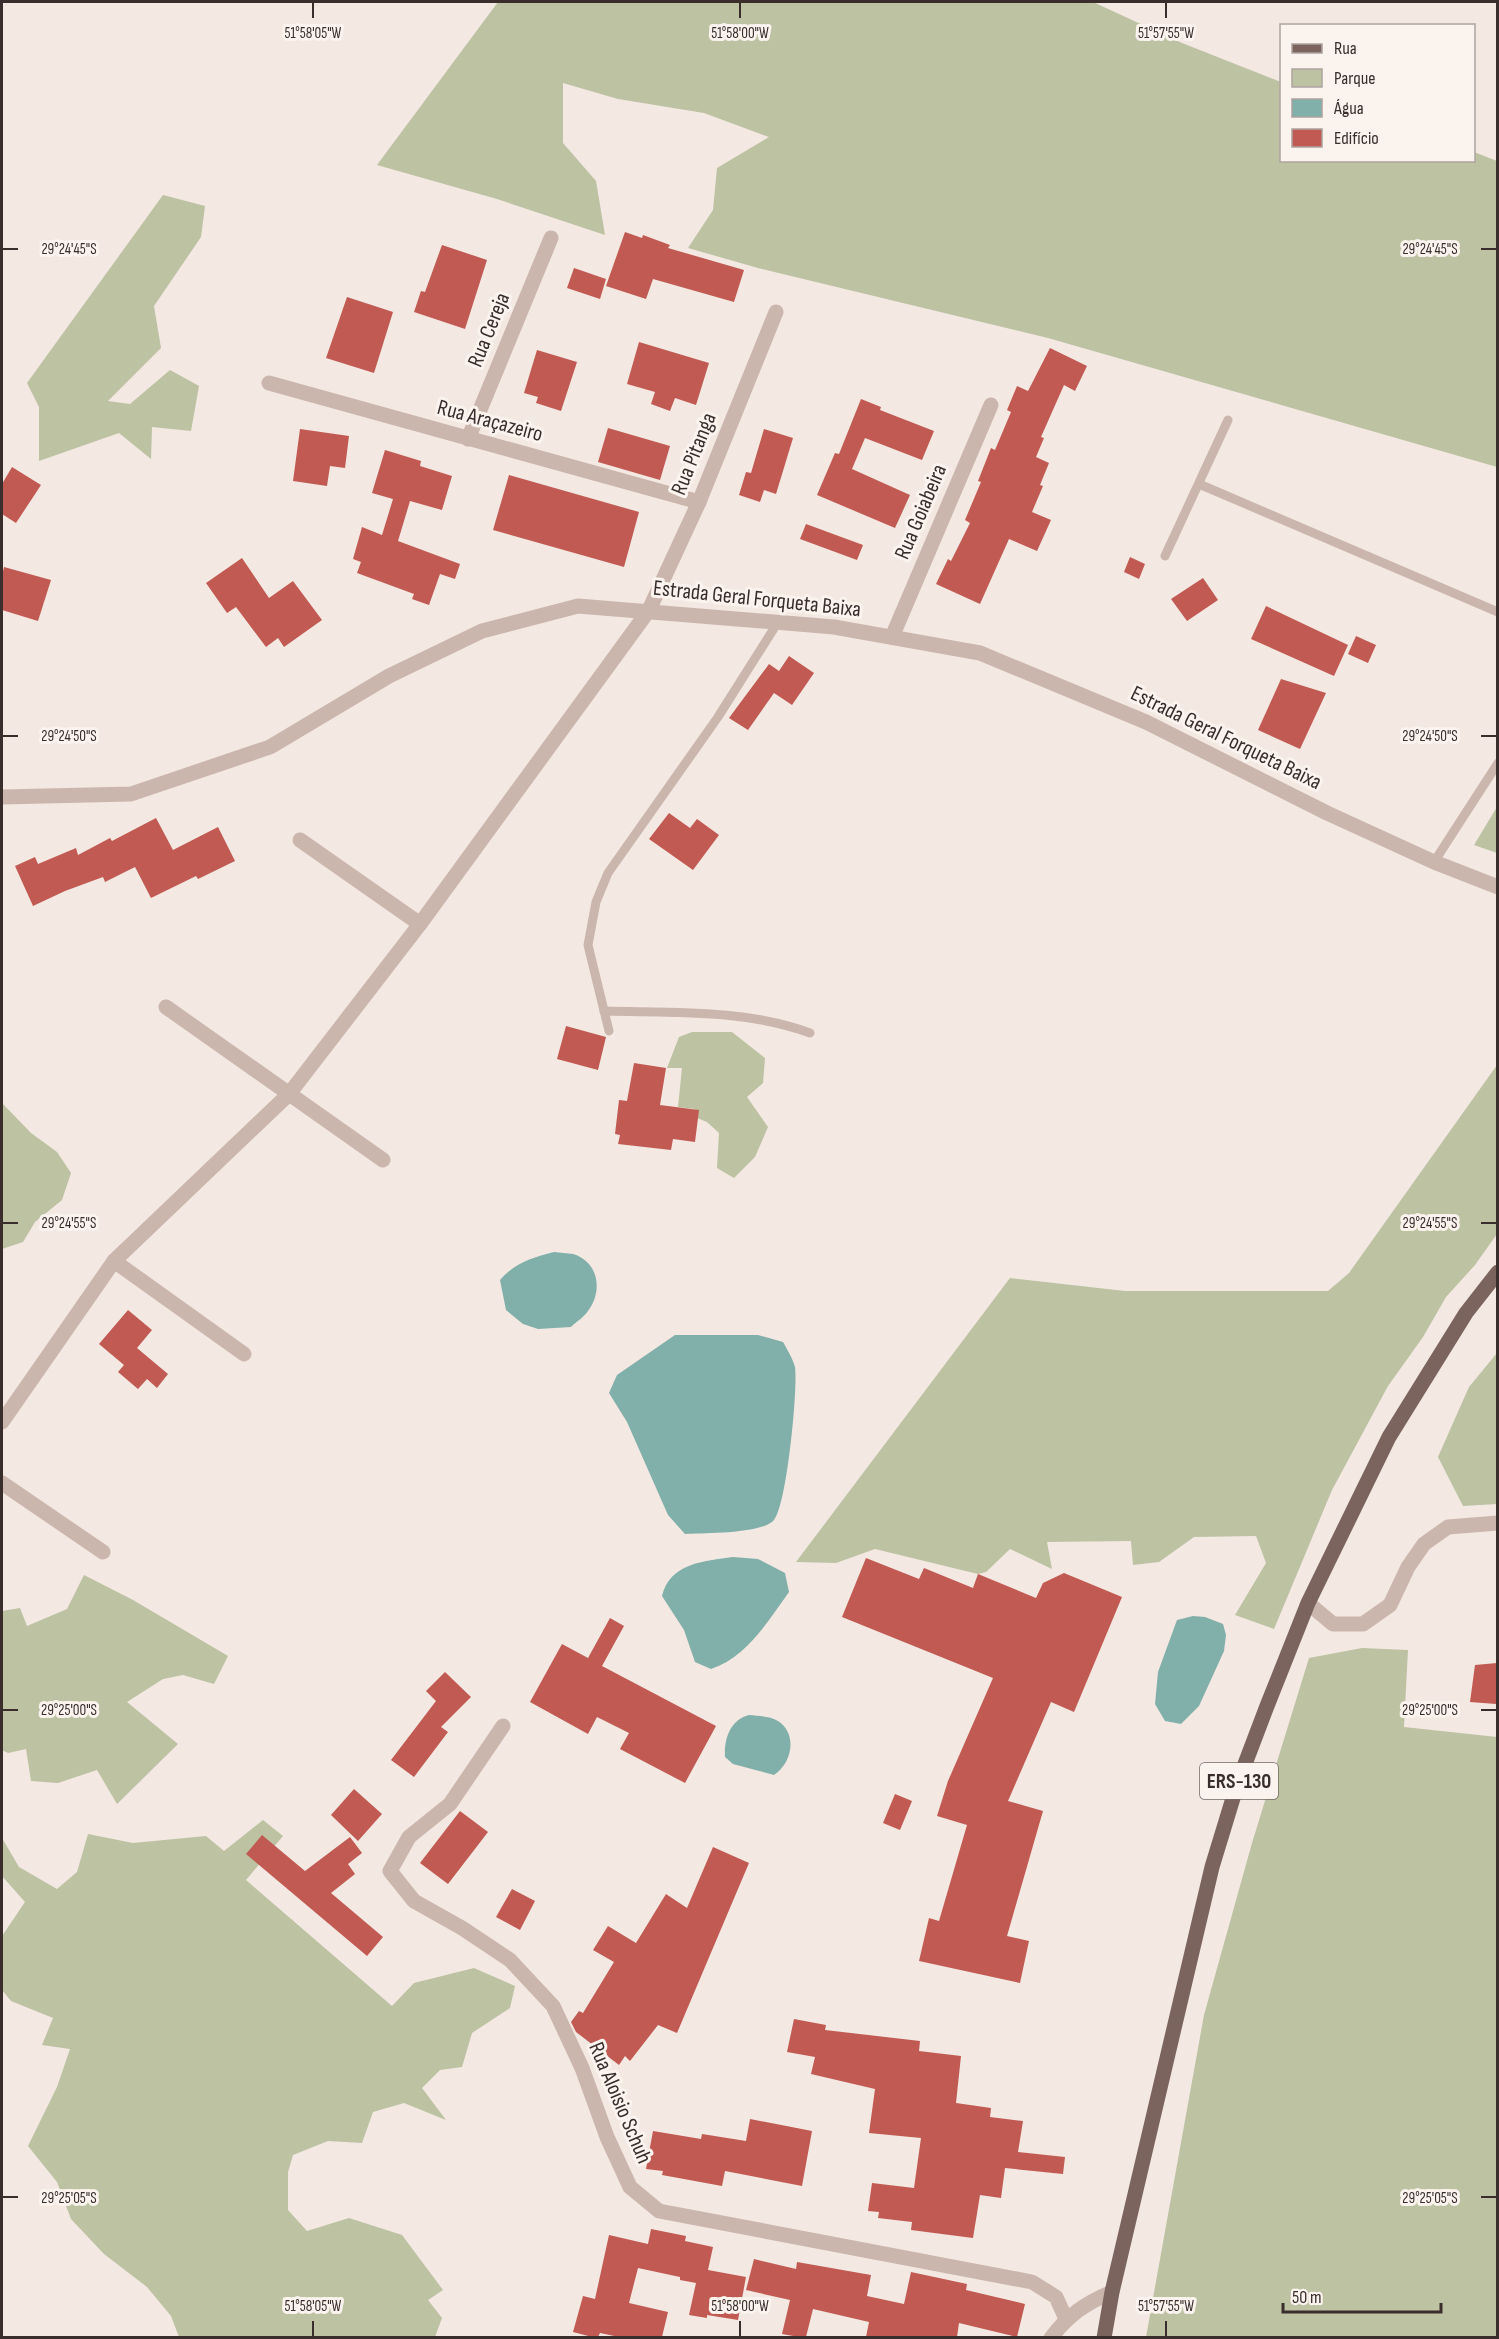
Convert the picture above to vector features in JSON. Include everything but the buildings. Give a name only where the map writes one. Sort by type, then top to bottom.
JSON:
[{"type":"main road","name":"ERS-130","points":[[1104,2337],[1112,2292],[1212,1867],[1237,1785],[1308,1603],[1389,1437],[1466,1313],[1497,1272]]},
{"type":"street","name":"Rua Cereja","points":[[468,439],[551,238]]},
{"type":"street","name":"Rua Pitanga","points":[[2,1422],[114,1261],[289,1094],[420,924],[649,610],[699,502],[776,312]]},
{"type":"street","name":"Rua Araçazeiro","points":[[269,383],[699,502]]},
{"type":"street","name":"Rua Goiabeira","points":[[892,637],[991,405]]},
{"type":"street","name":"Estrada Geral Forqueta Baixa","points":[[2,797],[131,794],[270,747],[389,676],[482,631],[578,606],[649,610],[834,627],[980,653],[1146,722],[1327,813],[1434,862],[1497,886]]},
{"type":"street","points":[[300,840],[420,924]]},
{"type":"street","points":[[166,1007],[383,1160]]},
{"type":"street","points":[[114,1261],[244,1354]]},
{"type":"street","points":[[2,1483],[103,1552]]},
{"type":"street","points":[[1308,1603],[1333,1624],[1363,1624],[1390,1605],[1408,1567],[1424,1544],[1448,1527],[1497,1523]]},
{"type":"street","name":"Rua Aloisio Schuh","points":[[503,1726],[450,1804],[409,1837],[390,1871],[414,1901],[462,1928],[510,1960],[553,2006],[582,2068],[607,2137],[630,2187],[659,2211],[1032,2282],[1056,2297],[1066,2319]]},
{"type":"street","points":[[1051,2337],[1066,2319],[1087,2303],[1112,2292]]},
{"type":"lane","points":[[1166,556],[1228,420]]},
{"type":"lane","points":[[1199,484],[1497,612]]},
{"type":"lane","points":[[609,1031],[588,945],[596,902],[608,873],[718,717],[778,622]]},
{"type":"lane","points":[[1434,862],[1497,763]]},
{"type":"lane","points":[[604,1011],[729,1016],[791,1026],[810,1033]]},
{"type":"green space","points":[[498,2],[1093,2],[1182,43],[1280,82],[1280,162],[1475,162],[1475,152],[1497,161],[1497,467],[1048,338],[758,268],[688,248],[713,210],[717,168],[769,137],[704,113],[618,99],[563,83],[563,143],[596,181],[605,235],[497,199],[377,165]]},
{"type":"green space","points":[[163,195],[205,206],[201,237],[154,306],[161,348],[108,401],[130,404],[170,370],[199,386],[191,431],[152,427],[151,459],[119,433],[39,461],[39,407],[27,383]]},
{"type":"green space","points":[[1497,807],[1497,853],[1474,845]]},
{"type":"green space","points":[[692,1032],[732,1032],[765,1058],[763,1083],[747,1097],[768,1127],[755,1157],[734,1178],[717,1168],[719,1133],[707,1122],[697,1118],[695,1109],[678,1107],[682,1068],[667,1068],[679,1037]]},
{"type":"green space","points":[[1497,1065],[1497,1234],[1475,1265],[1446,1297],[1423,1337],[1388,1386],[1332,1490],[1274,1629],[1235,1615],[1266,1563],[1256,1536],[1194,1537],[1159,1562],[1133,1565],[1131,1541],[1047,1542],[1052,1569],[1010,1549],[986,1572],[978,1574],[875,1549],[836,1563],[796,1562],[1010,1278],[1125,1291],[1328,1291],[1349,1273]]},
{"type":"green space","points":[[2,1103],[31,1133],[57,1152],[71,1173],[62,1200],[35,1222],[23,1242],[2,1249]]},
{"type":"green space","points":[[1497,1353],[1497,1504],[1463,1506],[1438,1457],[1469,1387]]},
{"type":"green space","points":[[84,1575],[133,1600],[228,1656],[214,1684],[183,1675],[163,1679],[127,1702],[178,1744],[117,1804],[97,1770],[58,1783],[31,1781],[26,1749],[8,1753],[2,1750],[2,1611],[20,1608],[27,1626],[67,1609]]},
{"type":"green space","points":[[1362,1648],[1408,1650],[1404,1727],[1497,1737],[1497,2337],[1146,2337],[1204,2015],[1252,1843],[1309,1658]]},
{"type":"green space","points":[[263,1820],[283,1836],[246,1880],[392,2006],[414,1983],[474,1968],[515,1986],[510,2008],[472,2033],[462,2067],[440,2070],[422,2088],[446,2120],[404,2103],[373,2112],[362,2143],[328,2141],[293,2155],[288,2172],[288,2210],[307,2231],[349,2218],[402,2235],[443,2290],[428,2300],[442,2318],[435,2337],[179,2337],[171,2316],[147,2287],[104,2254],[71,2219],[57,2182],[28,2146],[57,2087],[70,2049],[42,2045],[53,2018],[11,2001],[2,1990],[2,1936],[25,1902],[2,1876],[2,1838],[19,1867],[57,1889],[77,1872],[88,1834],[133,1843],[206,1836],[224,1851]]},
{"type":"water","points":[[554,1252],[573,1254],[588,1263],[596,1278],[596,1295],[586,1313],[571,1327],[538,1329],[523,1324],[506,1310],[500,1280],[518,1265]]},
{"type":"water","points":[[675,1335],[758,1335],[783,1342],[791,1357],[795,1367],[795,1398],[787,1471],[779,1510],[774,1520],[768,1525],[732,1532],[685,1534],[668,1515],[627,1422],[609,1393],[617,1375]]},
{"type":"water","points":[[733,1557],[758,1559],[785,1573],[789,1592],[765,1626],[746,1647],[724,1663],[711,1669],[695,1662],[684,1630],[662,1596],[666,1585],[680,1570],[700,1562]]},
{"type":"water","points":[[1193,1616],[1205,1617],[1223,1624],[1226,1635],[1224,1651],[1199,1706],[1181,1724],[1165,1721],[1155,1704],[1158,1672],[1177,1620]]},
{"type":"water","points":[[749,1715],[775,1719],[788,1733],[790,1748],[788,1756],[780,1770],[774,1775],[733,1764],[725,1757],[727,1737],[730,1731],[737,1721]]}]
